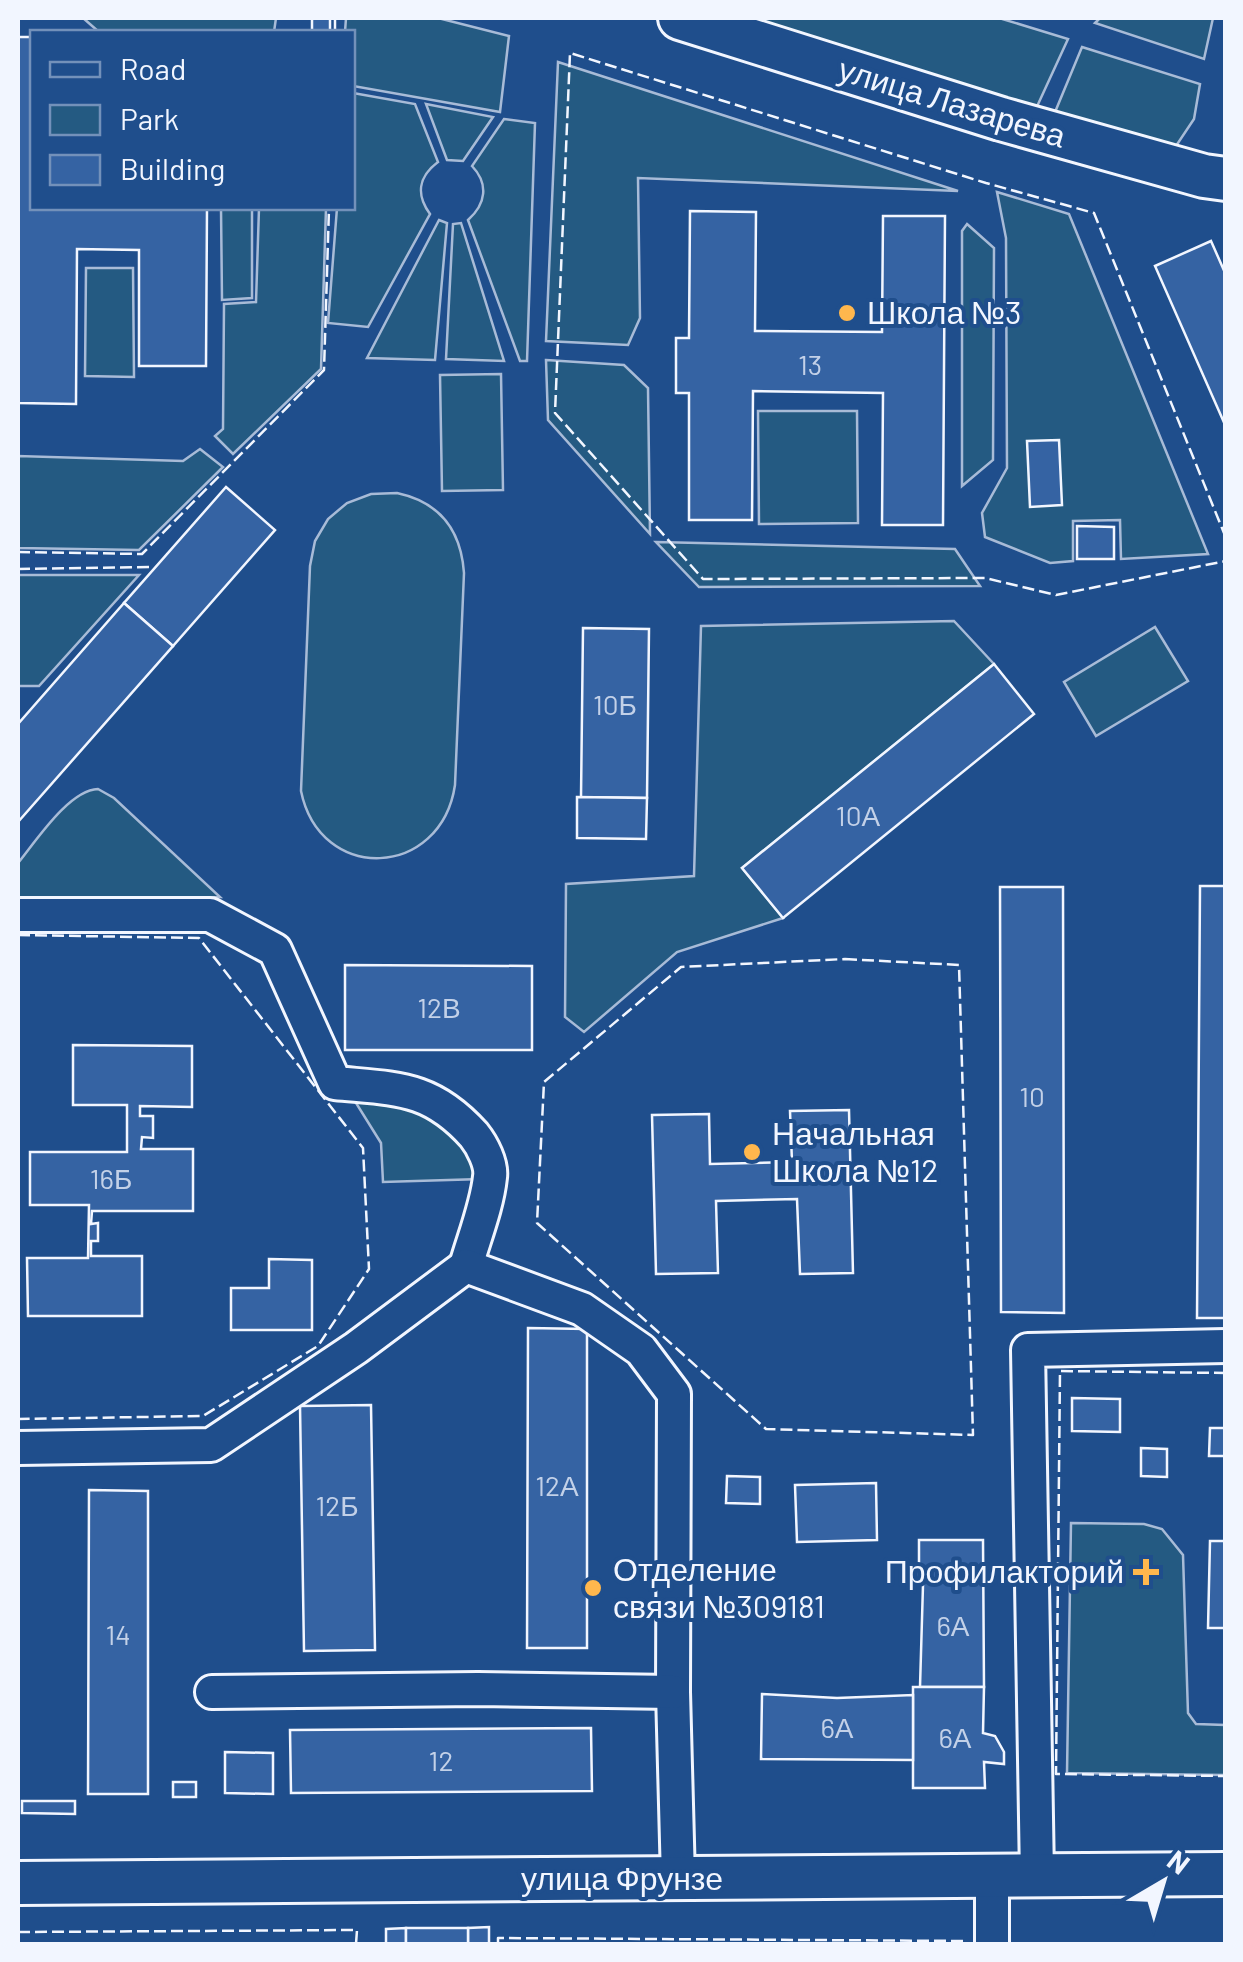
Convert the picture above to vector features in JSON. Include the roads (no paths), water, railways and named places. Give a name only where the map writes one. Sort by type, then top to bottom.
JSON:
[{"type":"main road","name":"улица Лазарева","points":[[680,18],[1001,120],[1226,179]]},
{"type":"main road","name":"улица Фрунзе","points":[[18,1883],[1226,1874]]},
{"type":"street","points":[[18,915],[210,915],[275,950],[335,1082],[429,1097],[458,1118],[481,1143],[491,1173],[466,1266],[356,1348],[211,1445],[18,1448]]},
{"type":"street","points":[[466,1266],[582,1309],[641,1350],[674,1394],[678,1879]]},
{"type":"street","points":[[1038,1876],[1028,1350],[1226,1346]]},
{"type":"street","points":[[212,1692],[674,1692]]},
{"type":"street","points":[[992,1876],[992,1944]]},
{"type":"place","name":"Школа №3","points":[[847,313]]},
{"type":"place","name":"Начальная Школа №12","points":[[752,1152]]},
{"type":"place","name":"Профилакторий","points":[[1146,1572]]},
{"type":"place","name":"Отделение связи №309181","points":[[593,1588]]}]
